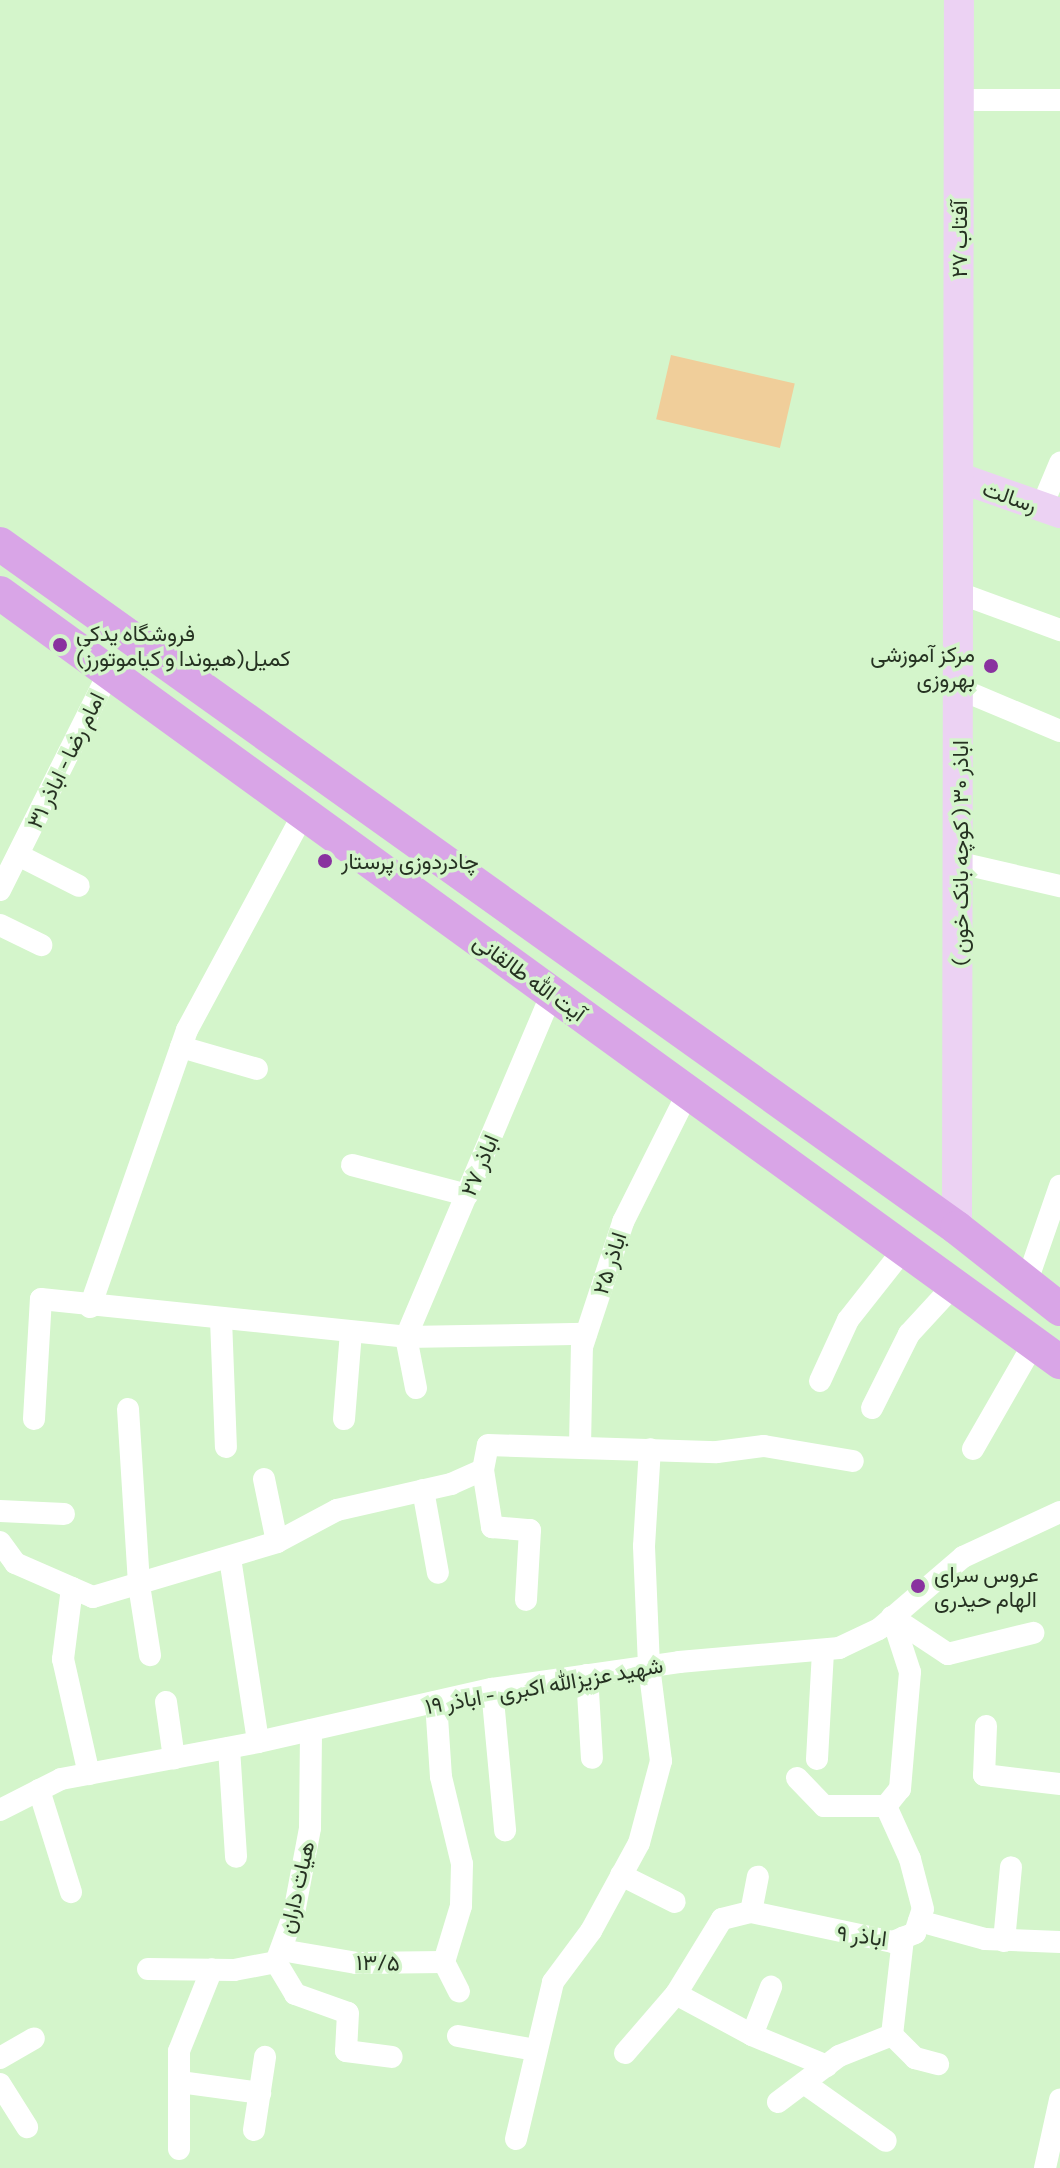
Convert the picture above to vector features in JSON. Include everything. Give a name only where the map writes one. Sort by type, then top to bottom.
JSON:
[{"type":"main road","name":"آفتاب ۲۷","points":[[959,0],[960,478]]},
{"type":"main road","name":"رسالت","points":[[960,478],[1051,510]]},
{"type":"main road","name":"اباذر ۳۰ ( کوچه بانک خون )","points":[[957,1228],[960,478]]},
{"type":"main road","name":"آیت الله طالقانی","points":[[0,544],[957,1228],[1060,1309]]},
{"type":"main road","name":"آیت الله طالقانی","points":[[0,593],[954,1285],[1051,1347]]},
{"type":"street","points":[[959,100],[1060,100]]},
{"type":"street","points":[[1051,510],[1060,463]]},
{"type":"street","points":[[959,593],[1060,630]]},
{"type":"street","name":"امام رضا - اباذر ۳۱","points":[[0,890],[109,672]]},
{"type":"street","points":[[960,689],[1060,731]]},
{"type":"street","points":[[90,1307],[181,1047],[304,813]]},
{"type":"street","points":[[18,855],[79,886]]},
{"type":"street","points":[[960,863],[1060,886]]},
{"type":"street","points":[[0,925],[41,945]]},
{"type":"street","name":"اباذر ۲۷","points":[[406,1337],[552,993]]},
{"type":"street","points":[[181,1047],[257,1069]]},
{"type":"street","name":"اباذر ۲۵","points":[[580,1447],[586,1334],[623,1222],[688,1092]]},
{"type":"street","points":[[352,1165],[467,1195]]},
{"type":"street","points":[[1026,1284],[1060,1186]]},
{"type":"street","points":[[820,1381],[848,1320],[904,1249]]},
{"type":"street","points":[[872,1408],[909,1334],[954,1285]]},
{"type":"street","points":[[34,1419],[41,1299],[90,1307],[406,1337],[586,1334]]},
{"type":"street","points":[[221,1319],[226,1447]]},
{"type":"street","points":[[344,1419],[351,1332]]},
{"type":"street","points":[[406,1337],[416,1388]]},
{"type":"street","points":[[973,1449],[1051,1347]]},
{"type":"street","points":[[128,1409],[139,1585],[150,1655]]},
{"type":"street","points":[[526,1600],[530,1530],[492,1527],[483,1470],[488,1445],[717,1452],[764,1446],[853,1461]]},
{"type":"street","points":[[516,2139],[553,1982],[591,1931],[639,1843],[661,1761],[649,1666],[644,1546],[650,1449]]},
{"type":"street","points":[[0,1542],[15,1563],[93,1597],[277,1542],[337,1510],[423,1490],[483,1470]]},
{"type":"street","points":[[264,1479],[277,1542]]},
{"type":"street","points":[[423,1490],[438,1573]]},
{"type":"street","points":[[0,1511],[64,1514]]},
{"type":"street","name":"شهید عزیزالله اکبری - اباذر ۱۹","points":[[0,1810],[39,1790],[89,1774],[258,1742],[492,1689],[649,1666],[839,1648],[892,1617],[963,1557],[1060,1512]]},
{"type":"street","points":[[230,1558],[258,1742]]},
{"type":"street","points":[[72,1588],[63,1659],[89,1774]]},
{"type":"street","points":[[892,1617],[948,1654],[1033,1633]]},
{"type":"street","points":[[886,1806],[900,1789],[910,1672],[892,1617]]},
{"type":"street","points":[[817,1759],[823,1650]]},
{"type":"street","points":[[587,1675],[592,1758]]},
{"type":"street","points":[[492,1689],[505,1830]]},
{"type":"street","points":[[166,1702],[174,1758]]},
{"type":"street","points":[[436,1702],[441,1777],[462,1864],[461,1906],[444,1962],[459,1991]]},
{"type":"street","points":[[986,1726],[984,1775],[1060,1784]]},
{"type":"street","name":"هیات داران","points":[[148,1969],[212,1969],[279,1956],[310,1828],[311,1730]]},
{"type":"street","points":[[229,1748],[236,1857]]},
{"type":"street","points":[[797,1778],[824,1806],[886,1806]]},
{"type":"street","points":[[39,1790],[71,1892]]},
{"type":"street","points":[[886,1806],[910,1859],[923,1909],[919,1921]]},
{"type":"street","points":[[1004,1941],[1011,1867]]},
{"type":"street","points":[[621,1875],[675,1902]]},
{"type":"street","points":[[625,2053],[676,1994],[722,1919],[751,1912],[758,1877]]},
{"type":"street","name":"اباذر ۹","points":[[751,1912],[812,1928],[893,1942],[915,1933],[919,1921],[1004,1941],[1060,1942]]},
{"type":"street","points":[[892,2035],[903,1938]]},
{"type":"street","points":[[279,1956],[295,1994],[348,2013],[346,2051],[392,2057]]},
{"type":"street","name":"۱۳/۵","points":[[279,1956],[356,1963],[444,1962]]},
{"type":"street","points":[[179,2149],[179,2051],[212,1969]]},
{"type":"street","points":[[752,2035],[771,1987]]},
{"type":"street","points":[[676,1994],[752,2035],[827,2066]]},
{"type":"street","points":[[892,2035],[915,2058],[938,2064]]},
{"type":"street","points":[[778,2102],[827,2066],[892,2035]]},
{"type":"street","points":[[458,2036],[535,2050]]},
{"type":"street","points":[[0,2058],[34,2038]]},
{"type":"street","points":[[254,2130],[265,2057]]},
{"type":"street","points":[[180,2082],[260,2093]]},
{"type":"street","points":[[804,2083],[886,2141]]},
{"type":"street","points":[[0,2084],[27,2127]]},
{"type":"street","points":[[1045,2168],[1060,2100]]},
{"type":"shaded area","points":[[671,355],[795,384],[780,448],[656,419]]},
{"type":"place","name":"فروشگاه يدكي كميل(هیوندا و کیاموتورز)","points":[[60,645]]},
{"type":"place","name":"مرکز آموزشی بهروزی","points":[[991,666]]},
{"type":"place","name":"چادردوزی پرستار","points":[[325,861]]},
{"type":"place","name":"عروس سرای الهام حیدری","points":[[918,1586]]}]
